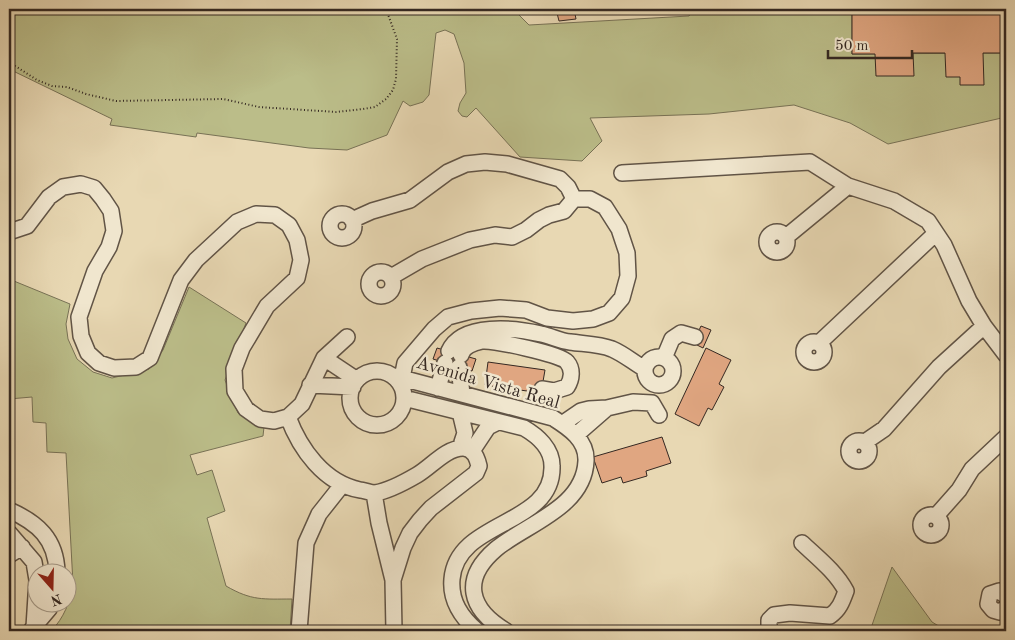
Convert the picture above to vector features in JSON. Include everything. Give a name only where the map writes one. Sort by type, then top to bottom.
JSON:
[{"type":"street","points":[[352,220],[372,211],[410,200],[448,172],[466,164],[485,162],[507,164],[560,179],[568,187],[574,199]]},
{"type":"street","points":[[622,173],[810,162],[848,186],[894,201],[928,221],[944,245],[969,301],[984,326],[1006,354]]},
{"type":"street","points":[[9,232],[27,226],[49,197],[63,187],[81,184],[94,188],[103,199],[111,211],[114,231],[109,247],[95,271],[79,317],[81,336],[88,353],[99,363],[114,368],[136,367],[150,358],[182,280],[196,260],[237,222],[256,214],[275,215],[289,225],[297,240],[301,260],[297,278],[267,306],[242,348],[234,368],[235,391],[246,409],[260,419],[274,421],[288,416],[302,404],[324,358],[347,337]]},
{"type":"street","points":[[786,237],[848,186]]},
{"type":"street","points":[[391,277],[422,259],[470,240],[495,235],[512,237],[526,230],[538,220],[564,211],[574,199]]},
{"type":"street","points":[[403,378],[378,371],[363,375],[355,383],[350,395],[354,412],[360,419],[376,425],[384,424],[399,414],[404,398],[399,382],[403,378],[405,363],[434,329],[448,317],[471,311],[500,308],[526,310],[546,318],[573,321],[593,319],[609,313],[622,298],[628,276],[626,253],[619,228],[605,207],[590,199],[574,199]]},
{"type":"street","points":[[819,343],[936,233]]},
{"type":"street","points":[[865,442],[884,429],[939,367],[984,326]]},
{"type":"street","points":[[508,328],[509,345]]},
{"type":"street","points":[[438,388],[453,362],[468,345],[483,335],[508,328],[542,334],[569,342],[611,349],[645,369]]},
{"type":"street","points":[[664,358],[672,339],[682,333],[694,337]]},
{"type":"street","points":[[483,335],[509,345],[542,351],[566,360],[572,375],[567,387],[554,391],[542,389]]},
{"type":"street","points":[[657,356],[667,358],[672,367],[672,377],[666,384],[656,385],[648,379],[645,369],[649,360],[657,356]]},
{"type":"street","points":[[324,358],[355,383]]},
{"type":"street","points":[[453,362],[462,394]]},
{"type":"street","name":"Avenida Vista Real","points":[[403,378],[553,418],[571,429],[581,442],[586,455],[586,467],[582,478],[561,506],[497,548],[484,561],[475,574],[473,591],[477,606],[486,617],[506,631]]},
{"type":"street","points":[[310,385],[355,383]]},
{"type":"street","name":"Avenida Vista Real","points":[[404,398],[524,428],[537,435],[552,460],[553,475],[541,499],[509,521],[469,544],[459,555],[453,570],[452,586],[454,601],[463,617],[477,631]]},
{"type":"street","points":[[562,424],[585,418],[607,408],[633,402],[652,403],[659,415]]},
{"type":"street","points":[[393,580],[403,548],[420,520],[431,508],[476,473],[479,466],[477,458],[462,442],[465,433],[460,412]]},
{"type":"street","points":[[288,416],[303,449],[328,475],[342,485],[374,493],[405,482],[450,451],[468,449],[488,427],[498,422]]},
{"type":"street","points":[[576,435],[585,418]]},
{"type":"street","points":[[936,516],[959,490],[972,470],[1006,437]]},
{"type":"street","points":[[299,631],[306,543],[319,514],[342,485]]},
{"type":"street","points":[[374,493],[378,523],[393,580],[394,631]]},
{"type":"street","points":[[9,510],[24,517],[43,532],[56,562]]},
{"type":"street","points":[[509,521],[523,532]]},
{"type":"street","points":[[9,533],[34,562],[37,580],[32,629]]},
{"type":"street","points":[[769,631],[769,620],[774,615],[790,613],[830,616],[838,610],[843,601],[846,591],[842,584],[832,571],[802,543]]},
{"type":"street","points":[[9,555],[22,547]]},
{"type":"street","points":[[1006,593],[994,592],[988,599],[988,604],[995,612],[1000,612],[1006,608]]},
{"type":"street","points":[[32,629],[46,612]]},
{"type":"path","points":[[9,62],[38,80],[52,86],[67,87],[86,94],[116,101],[223,100],[259,107],[336,112],[369,108],[375,107],[386,99],[393,90],[396,79],[397,39],[386,9]]},
{"type":"green space","points":[[9,9],[513,9],[529,25],[689,16],[693,9],[852,9],[852,54],[1006,53],[1006,117],[888,144],[850,123],[794,105],[709,114],[590,118],[602,141],[582,161],[520,157],[476,108],[467,117],[462,116],[458,111],[466,93],[464,63],[454,34],[445,30],[436,33],[429,95],[423,102],[410,106],[403,101],[387,135],[347,150],[309,148],[197,133],[196,137],[110,125],[112,119],[9,69]]},
{"type":"green space","points":[[9,279],[70,304],[66,324],[68,339],[77,359],[93,372],[112,378],[149,369],[163,350],[189,287],[246,323],[225,380],[238,413],[264,427],[263,436],[190,455],[197,475],[212,470],[225,511],[207,518],[226,586],[251,597],[292,599],[290,631],[51,631],[60,621],[64,612],[78,612],[78,562],[72,562],[66,453],[47,452],[46,423],[33,422],[32,397],[9,399]]},
{"type":"green space","points":[[892,567],[932,622],[947,631],[870,631]]},
{"type":"building","points":[[556,9],[574,9],[576,19],[559,21]]},
{"type":"building","points":[[629,9],[647,9],[647,12],[630,13]]},
{"type":"building","points":[[852,9],[1006,9],[1006,53],[983,53],[984,85],[960,85],[960,77],[946,77],[945,53],[913,53],[914,76],[876,76],[875,54],[852,54]]},
{"type":"building","points":[[701,326],[711,330],[703,348],[693,343]]},
{"type":"building","points":[[437,348],[476,359],[472,371],[433,359]]},
{"type":"building","points":[[706,348],[731,360],[719,384],[724,387],[712,410],[708,408],[699,426],[675,414]]},
{"type":"building","points":[[488,362],[545,370],[541,393],[485,385]]},
{"type":"building","points":[[662,437],[671,463],[646,471],[647,476],[623,483],[621,477],[602,483],[593,457]]}]
